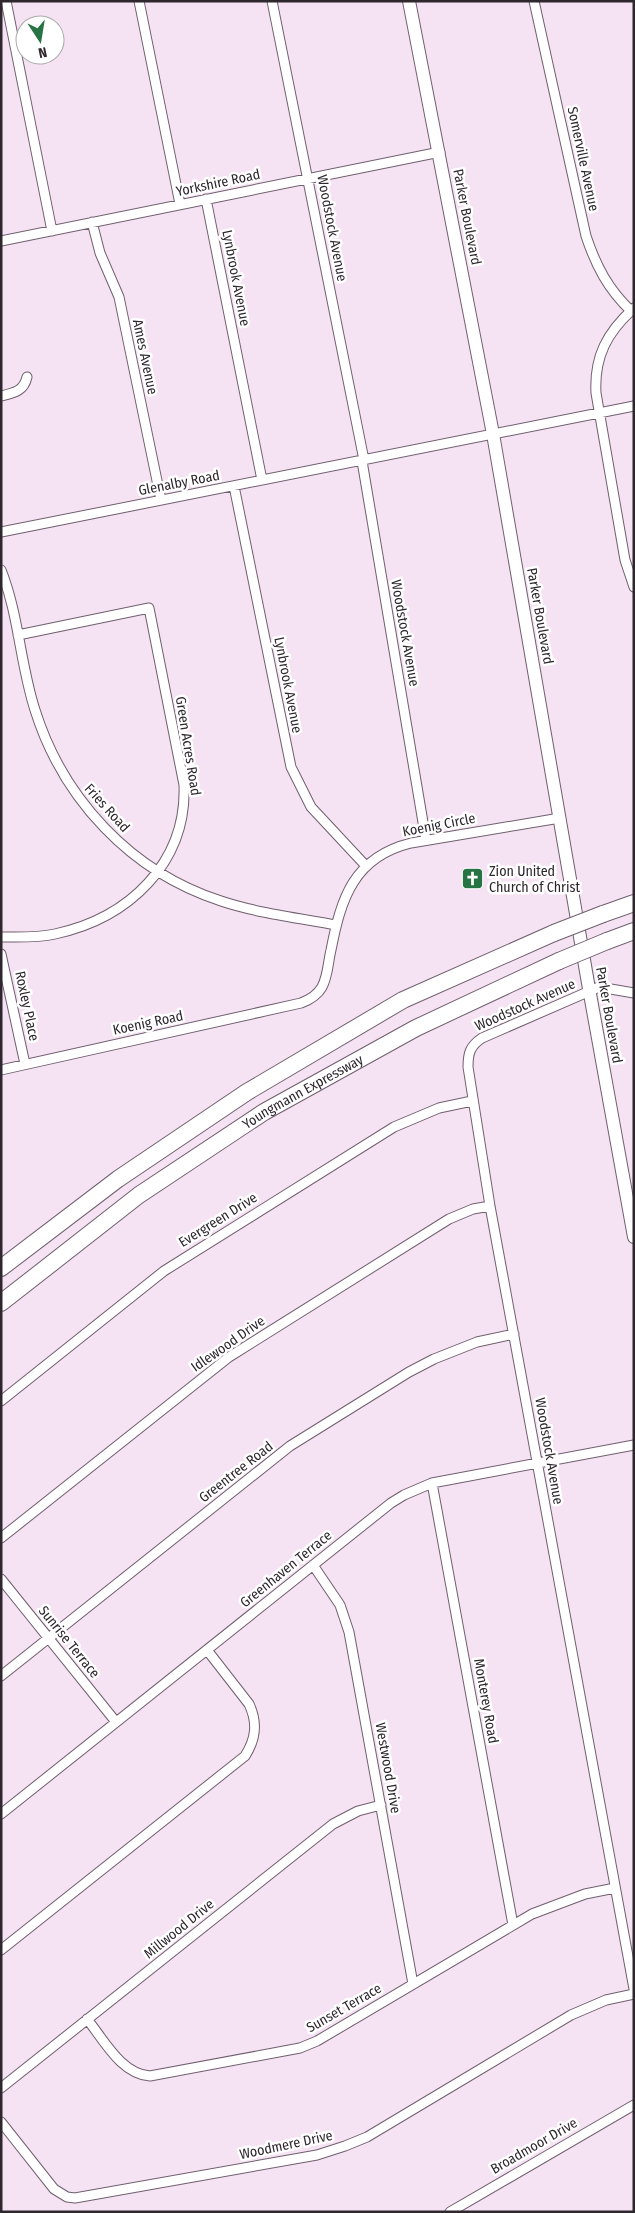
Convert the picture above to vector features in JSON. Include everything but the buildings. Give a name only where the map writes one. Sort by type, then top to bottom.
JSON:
[{"type":"highway","name":"Youngmann Expressway","points":[[1,1268],[118,1179],[247,1092],[403,1000],[554,933],[634,902]]},
{"type":"highway","name":"Youngmann Expressway","points":[[1,1303],[139,1195],[264,1112],[416,1028],[558,961],[634,932]]},
{"type":"street","points":[[6,1],[52,231]]},
{"type":"street","points":[[139,1],[180,204]]},
{"type":"street","name":"Woodstock Avenue","points":[[272,1],[363,460],[426,840]]},
{"type":"street","name":"Parker Boulevard","points":[[409,1],[494,434],[589,992],[634,1237]]},
{"type":"street","name":"Somerville Avenue","points":[[534,1],[586,236],[600,273],[614,293],[632,309]]},
{"type":"street","name":"Yorkshire Road","points":[[1,241],[440,152]]},
{"type":"street","name":"Lynbrook Avenue","points":[[206,199],[262,480]]},
{"type":"street","name":"Ames Avenue","points":[[92,222],[100,254],[118,297],[161,500]]},
{"type":"street","points":[[632,309],[611,332],[600,352],[595,380],[625,560],[634,586]]},
{"type":"street","points":[[1,396],[20,390],[25,384],[27,376]]},
{"type":"street","name":"Glenalby Road","points":[[1,532],[634,406]]},
{"type":"street","name":"Lynbrook Avenue","points":[[234,486],[291,767],[311,807],[366,866]]},
{"type":"street","name":"Fries Road","points":[[1,570],[13,607],[34,708],[58,767],[80,800],[105,829],[127,849],[158,872],[198,893],[222,901],[336,925]]},
{"type":"street","name":"Green Acres Road","points":[[1,937],[53,934],[88,924],[127,902],[158,872],[173,848],[179,833],[184,801],[184,785],[149,608],[18,635]]},
{"type":"street","name":"Koenig Circle","points":[[301,1003],[316,995],[325,981],[336,925],[347,892],[366,866],[395,847],[426,840],[560,818]]},
{"type":"street","name":"Roxley Place","points":[[1,954],[25,1064]]},
{"type":"street","name":"Woodstock Avenue","points":[[634,993],[599,987],[474,1043],[468,1056],[472,1101],[490,1206],[634,1989]]},
{"type":"street","name":"Koenig Road","points":[[1,1070],[301,1003]]},
{"type":"street","name":"Evergreen Drive","points":[[1,1401],[164,1271],[394,1127],[439,1108],[472,1101]]},
{"type":"street","name":"Idlewood Drive","points":[[1,1538],[229,1356],[449,1219],[473,1209],[490,1206]]},
{"type":"street","name":"Greentree Road","points":[[1,1676],[290,1446],[434,1358],[477,1342],[514,1334]]},
{"type":"street","name":"Greenhaven Terrace","points":[[1,1814],[391,1503],[432,1483],[634,1445]]},
{"type":"street","name":"Monterey Road","points":[[432,1483],[513,1925]]},
{"type":"street","name":"Westwood Drive","points":[[312,1565],[340,1606],[350,1632],[413,1984]]},
{"type":"street","name":"Sunrise Terrace","points":[[1,1579],[116,1722]]},
{"type":"street","points":[[1,1950],[245,1756],[250,1749],[255,1732],[253,1712],[249,1704],[207,1650]]},
{"type":"street","name":"Millwood Drive","points":[[1,2088],[333,1824],[358,1811],[381,1805]]},
{"type":"street","name":"Sunset Terrace","points":[[88,2019],[127,2068],[134,2073],[150,2076],[300,2048],[317,2041],[513,1925],[552,1905],[585,1894],[615,1888]]},
{"type":"street","name":"Woodmere Drive","points":[[1,2122],[54,2189],[67,2197],[75,2198],[317,2155],[367,2137],[571,2015],[606,2000],[634,1994]]},
{"type":"street","name":"Broadmoor Drive","points":[[450,2212],[634,2105]]},
{"type":"place","name":"Zion United Church of Christ","points":[[473,879]]}]
